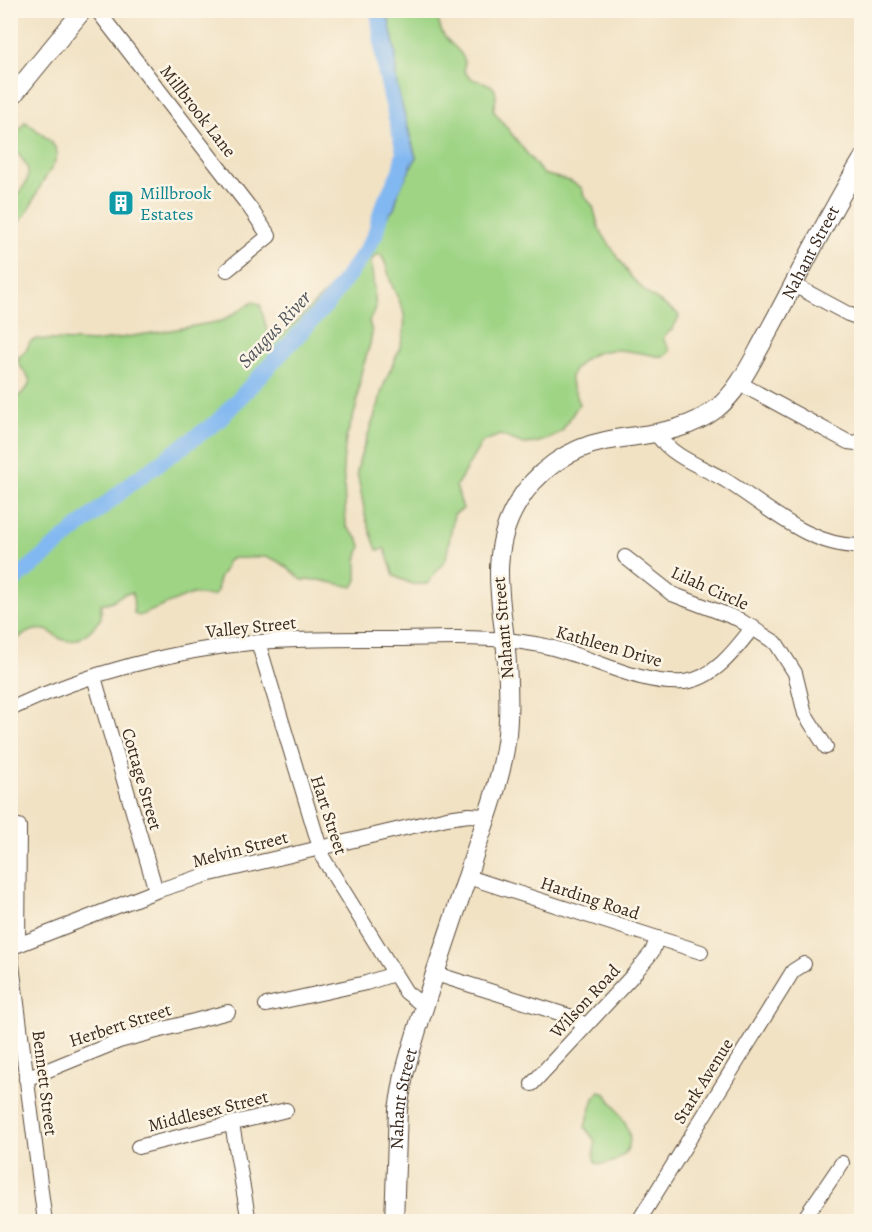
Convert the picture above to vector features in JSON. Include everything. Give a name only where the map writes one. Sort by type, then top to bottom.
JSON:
[{"type":"main road","points":[[10,99],[83,10]]},
{"type":"main road","name":"Nahant Street","points":[[394,1221],[399,1098],[407,1063],[487,816],[499,774],[507,730],[508,693],[505,640],[498,584],[499,555],[507,526],[517,503],[545,470],[569,454],[605,441],[657,435],[679,429],[706,416],[726,400],[739,383],[861,160]]},
{"type":"street","name":"Millbrook Lane","points":[[97,10],[269,236],[227,270]]},
{"type":"street","points":[[794,285],[861,319]]},
{"type":"street","points":[[739,383],[847,442],[856,443],[861,439]]},
{"type":"street","points":[[657,435],[671,451],[726,481],[792,524],[825,539],[861,546]]},
{"type":"street","name":"Lilah Circle","points":[[625,557],[672,594],[753,627],[776,643],[790,662],[799,683],[805,714],[826,747]]},
{"type":"street","name":"Kathleen Drive","points":[[505,640],[546,646],[643,677],[684,682],[701,678],[721,664],[741,644],[753,627]]},
{"type":"street","name":"Valley Street","points":[[10,709],[94,677],[180,655],[258,642],[306,639],[459,637],[505,640]]},
{"type":"street","name":"Hart Street","points":[[258,642],[319,848],[327,868],[394,974],[411,997],[425,1007]]},
{"type":"street","name":"Cottage Street","points":[[94,677],[156,891]]},
{"type":"street","name":"Melvin Street","points":[[13,947],[156,891],[206,875],[447,818],[468,815],[487,816]]},
{"type":"street","name":"Bennett Street","points":[[19,826],[13,947],[26,1079],[45,1221]]},
{"type":"street","name":"Harding Road","points":[[468,877],[701,952]]},
{"type":"street","name":"Wilson Road","points":[[532,1084],[650,956],[657,939]]},
{"type":"street","name":"Stark Avenue","points":[[638,1221],[793,971],[804,964]]},
{"type":"street","points":[[266,1005],[366,983],[394,974]]},
{"type":"street","points":[[436,974],[572,1017],[586,1026]]},
{"type":"street","name":"Herbert Street","points":[[26,1079],[119,1041],[228,1012]]},
{"type":"street","name":"Middlesex Street","points":[[138,1147],[286,1110]]},
{"type":"street","points":[[232,1124],[249,1221]]},
{"type":"street","points":[[802,1221],[842,1163]]},
{"type":"green space","points":[[421,10],[433,13],[443,34],[462,55],[465,61],[464,69],[469,77],[492,86],[496,98],[493,110],[543,174],[570,181],[582,188],[584,196],[593,206],[599,229],[632,278],[649,295],[677,313],[679,317],[672,330],[663,338],[670,351],[663,357],[620,350],[600,352],[590,356],[579,364],[572,375],[571,384],[579,404],[562,431],[536,443],[524,444],[500,435],[482,442],[456,486],[463,509],[454,514],[446,559],[427,584],[412,584],[394,576],[385,549],[377,550],[366,519],[357,472],[381,392],[403,338],[405,326],[403,311],[385,263],[381,255],[376,255],[371,261],[376,308],[369,321],[372,333],[370,344],[361,373],[356,408],[346,438],[343,464],[346,526],[359,540],[361,546],[357,560],[357,580],[353,587],[319,580],[302,580],[283,565],[267,557],[232,558],[227,562],[213,596],[192,594],[139,616],[134,613],[133,593],[126,593],[101,604],[101,618],[89,632],[79,639],[67,641],[40,629],[26,633],[11,644],[11,404],[28,387],[30,380],[19,364],[18,358],[30,342],[36,339],[94,342],[166,331],[222,321],[253,302],[260,304],[268,334],[278,339],[374,246],[382,223],[394,209],[399,190],[416,158],[398,91],[387,11]]},
{"type":"green space","points":[[25,122],[51,142],[57,154],[53,166],[27,213],[11,228],[10,204],[25,184],[28,176],[24,161],[13,147],[16,135]]},
{"type":"green space","points":[[600,1091],[607,1095],[618,1111],[630,1136],[626,1152],[615,1161],[605,1164],[596,1163],[594,1159],[595,1141],[585,1127],[594,1098]]},
{"type":"water","points":[[382,11],[387,11],[396,54],[396,81],[416,158],[399,190],[394,209],[385,219],[384,213],[395,186],[410,165],[408,136],[387,65]]},
{"type":"waterway","name":"Saugus River","points":[[10,584],[134,481],[218,421],[327,304],[363,255],[375,235],[382,208],[400,171],[404,152],[385,70],[378,10]]},
{"type":"place","name":"Millbrook Estates","points":[[121,203]]}]
